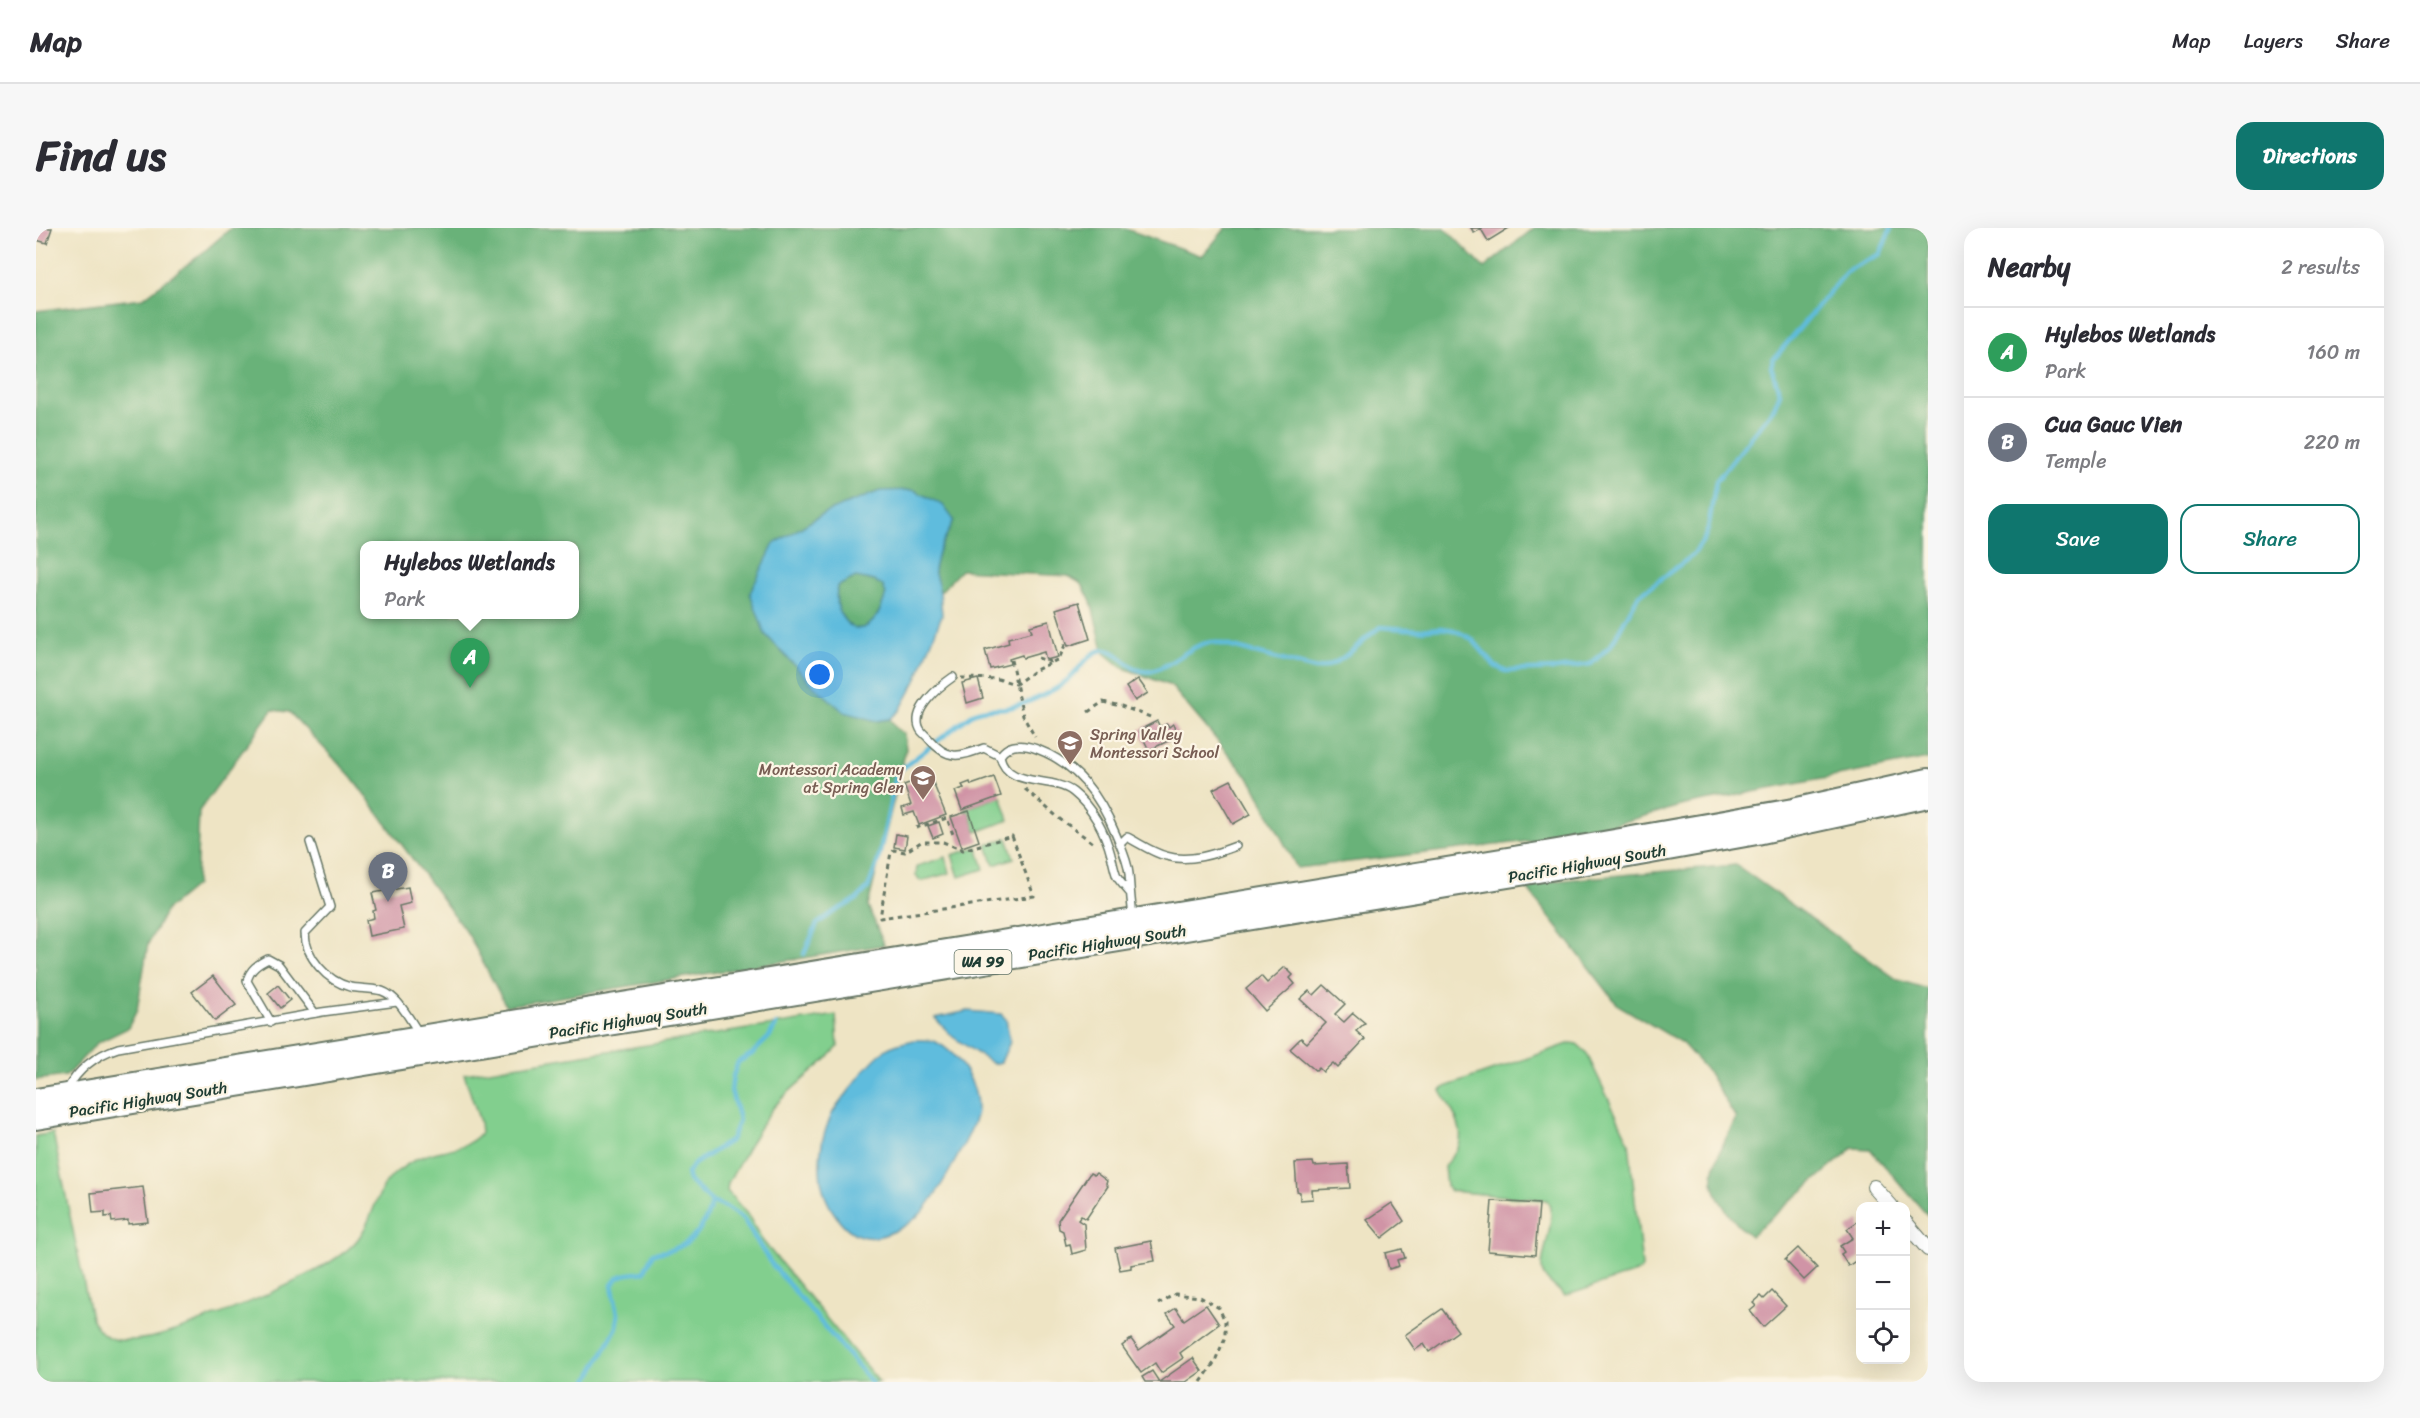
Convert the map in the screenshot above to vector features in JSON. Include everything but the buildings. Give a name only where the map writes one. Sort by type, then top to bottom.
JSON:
[{"type":"main road","name":"Pacific Highway South","points":[[36,1100],[1720,823],[1928,780]]},
{"type":"main road","name":"Pacific Highway South","points":[[36,1118],[1101,946],[1757,833],[1928,796]]},
{"type":"street","points":[[1874,1187],[1887,1202]]},
{"type":"street","points":[[1910,1229],[1928,1249]]},
{"type":"lane","points":[[953,678],[933,692],[918,718],[920,729],[938,749],[950,756],[964,755],[984,748],[1000,756]]},
{"type":"lane","points":[[1129,892],[1117,876],[1110,851],[1095,816],[1082,799],[1067,787],[1052,782],[1018,778],[1009,773],[1002,765],[1000,756],[1004,750],[1012,746],[1031,747],[1053,756],[1068,765],[1104,807],[1120,844],[1129,873],[1129,892],[1134,921]]},
{"type":"lane","points":[[1120,844],[1127,837],[1166,856],[1191,858],[1214,854],[1236,846]]},
{"type":"lane","points":[[310,842],[330,907],[305,933],[307,950],[324,972],[341,984],[382,991],[397,1002],[422,1037]]},
{"type":"lane","points":[[271,1022],[247,981],[249,972],[268,959],[279,965],[315,1013]]},
{"type":"lane","points":[[64,1095],[76,1075],[103,1053],[138,1043],[203,1034],[315,1013],[397,1002]]},
{"type":"path","points":[[1016,684],[1034,671],[1059,659],[1065,645],[1064,642]]},
{"type":"path","points":[[1038,658],[1052,663]]},
{"type":"path","points":[[1011,660],[1023,716]]},
{"type":"path","points":[[953,678],[998,679],[1016,684]]},
{"type":"path","points":[[1088,712],[1103,702],[1153,718]]},
{"type":"path","points":[[1009,773],[1061,820],[1098,846],[1110,851]]},
{"type":"path","points":[[916,828],[947,818],[954,837]]},
{"type":"path","points":[[1012,836],[1034,896],[880,918],[891,852],[894,850],[905,852],[921,842],[943,842],[963,850],[1012,836]]},
{"type":"path","points":[[1158,1304],[1175,1294],[1200,1297],[1218,1308],[1225,1321],[1225,1338],[1201,1382]]},
{"type":"green space","points":[[231,228],[1123,228],[1202,256],[1226,228],[1445,228],[1484,268],[1534,228],[1928,228],[1928,759],[1684,805],[1573,836],[1297,868],[1253,783],[1171,686],[1121,667],[1104,653],[1091,602],[1082,584],[1068,576],[961,570],[940,592],[934,570],[938,552],[954,520],[774,544],[877,721],[890,719],[895,727],[904,734],[906,749],[868,906],[884,945],[506,1006],[468,934],[351,776],[289,712],[272,710],[199,811],[196,885],[166,910],[148,944],[137,1010],[128,1028],[97,1043],[66,1076],[36,1080],[36,311],[143,298],[200,255]]},
{"type":"green space","points":[[856,576],[884,586],[886,594],[874,620],[860,628],[853,627],[842,617],[836,593],[838,586]]},
{"type":"green space","points":[[1001,796],[1009,820],[976,832],[969,812],[965,809]]},
{"type":"green space","points":[[1007,838],[1014,858],[994,865],[987,845]]},
{"type":"green space","points":[[977,847],[984,869],[959,877],[952,855]]},
{"type":"green space","points":[[946,857],[950,873],[921,881],[916,876],[917,866]]},
{"type":"green space","points":[[1736,865],[1898,980],[1928,989],[1928,1216],[1870,1149],[1853,1148],[1750,1236],[1737,1224],[1715,1191],[1713,1174],[1717,1160],[1736,1118],[1707,1071],[1682,1043],[1618,1005],[1526,887],[1530,883]]},
{"type":"green space","points":[[836,1015],[838,1047],[774,1107],[761,1125],[728,1183],[727,1191],[748,1215],[762,1240],[879,1382],[36,1382],[36,1136],[53,1133],[91,1318],[101,1332],[112,1339],[143,1339],[178,1330],[234,1309],[296,1281],[344,1252],[358,1239],[385,1185],[399,1170],[427,1155],[467,1144],[481,1133],[480,1122],[464,1074]]},
{"type":"green space","points":[[1571,1043],[1577,1044],[1586,1052],[1629,1142],[1642,1267],[1640,1271],[1565,1296],[1546,1279],[1542,1270],[1551,1218],[1547,1200],[1450,1191],[1446,1186],[1444,1167],[1458,1148],[1460,1133],[1456,1119],[1441,1091],[1445,1087]]},
{"type":"water","points":[[914,490],[943,505],[954,520],[938,552],[934,570],[940,592],[942,615],[917,679],[900,710],[890,719],[877,721],[844,712],[813,685],[765,634],[750,593],[774,544],[826,512],[880,491]],"holes":[[[856,577],[874,581],[883,586],[886,594],[879,612],[867,626],[853,627],[842,617],[839,610],[836,593],[838,586]]]},
{"type":"water","points":[[968,1011],[1001,1014],[1006,1019],[1010,1042],[1001,1062],[993,1064],[953,1037],[935,1018]]},
{"type":"water","points":[[914,1040],[936,1042],[959,1061],[974,1090],[977,1109],[975,1118],[953,1164],[926,1208],[901,1228],[879,1236],[860,1236],[844,1225],[834,1213],[823,1190],[820,1164],[823,1138],[834,1111],[872,1061],[888,1048]]},
{"type":"waterway","points":[[804,954],[817,924],[856,900],[868,888],[878,861],[896,776],[900,770],[975,712],[1012,707],[1039,697],[1064,683],[1099,651],[1112,652],[1136,669],[1152,671],[1197,646],[1214,642],[1316,669],[1326,667],[1343,658],[1380,627],[1420,630],[1441,628],[1454,630],[1472,639],[1495,666],[1505,671],[1557,669],[1591,664],[1611,645],[1638,596],[1693,555],[1704,539],[1708,529],[1716,481],[1774,408],[1780,393],[1771,367],[1773,360],[1848,270],[1880,254],[1891,228]]},
{"type":"waterway","points":[[587,1382],[617,1327],[618,1314],[612,1285],[619,1277],[644,1272],[653,1253],[665,1252],[684,1244],[698,1232],[704,1223],[712,1202],[689,1181],[687,1173],[694,1164],[731,1140],[739,1120],[731,1090],[738,1062],[752,1054],[769,1037],[776,1025]]},
{"type":"waterway","points":[[712,1202],[727,1208],[743,1219],[770,1262],[871,1382]]},
{"type":"place","name":"Hylebos Wetlands","points":[[470,688]]},
{"type":"place","name":"Spring Valley Montessori School","points":[[1070,766]]},
{"type":"place","name":"Montessori Academy at Spring Glen","points":[[923,801]]},
{"type":"place","name":"Cua Gauc Vien","points":[[388,902]]}]
